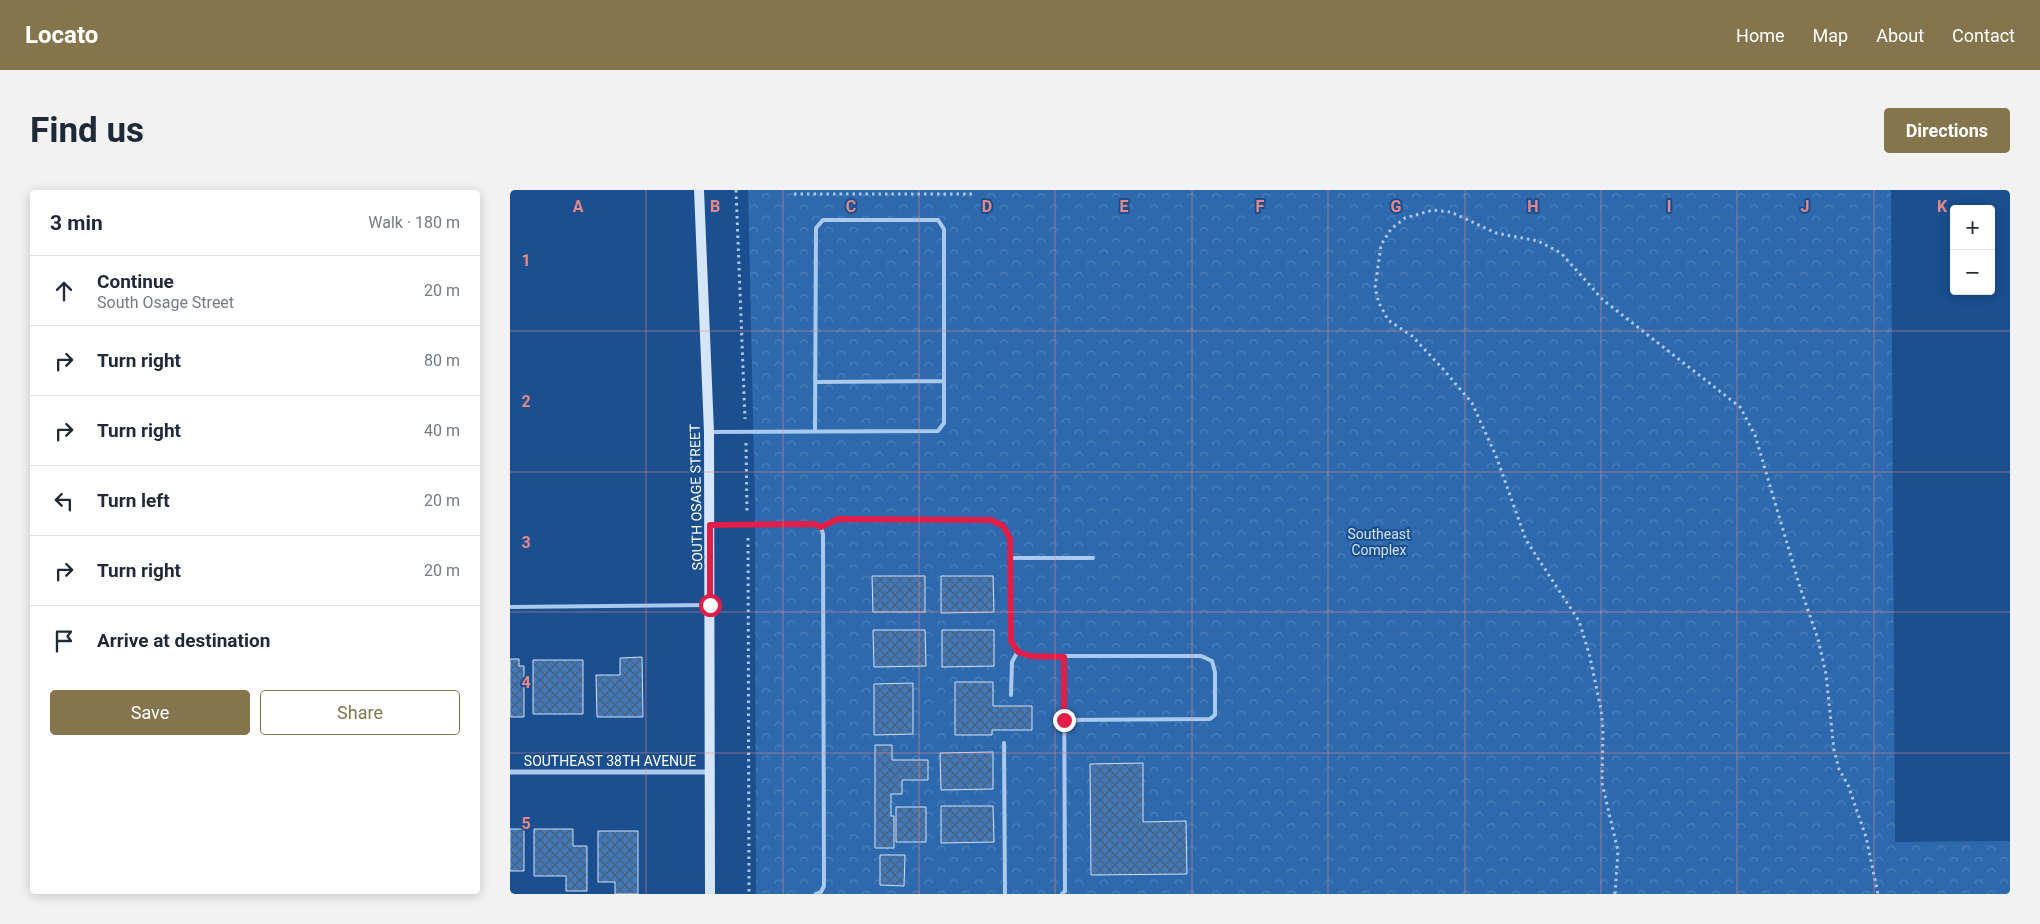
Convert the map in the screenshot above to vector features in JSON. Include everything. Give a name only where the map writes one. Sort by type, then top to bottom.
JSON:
[{"type":"main road","name":"SOUTH OSAGE STREET","points":[[699,190],[710,432],[710,894]]},
{"type":"street","name":"SOUTHEAST 38TH AVENUE","points":[[510,772],[710,772]]},
{"type":"lane","points":[[710,432],[938,431],[944,423],[944,229],[938,220],[823,220],[816,228],[815,431]]},
{"type":"lane","points":[[815,382],[944,381]]},
{"type":"lane","points":[[821,527],[838,519],[991,520],[1003,526],[1010,538],[1011,641],[1018,652],[1030,656],[1064,657],[1201,656],[1212,661],[1215,672],[1215,714],[1210,719],[1064,720]]},
{"type":"lane","points":[[710,525],[814,524],[821,527],[824,534],[824,886],[820,893]]},
{"type":"lane","points":[[1011,558],[1093,558]]},
{"type":"lane","points":[[510,607],[710,605]]},
{"type":"lane","points":[[1011,695],[1012,662],[1018,652]]},
{"type":"lane","points":[[1062,894],[1065,891],[1064,657]]},
{"type":"lane","points":[[1004,743],[1004,894]]},
{"type":"path","points":[[736,190],[746,432],[749,894]]},
{"type":"path","points":[[794,194],[890,192],[975,194]]},
{"type":"path","points":[[1615,894],[1618,851],[1602,783],[1603,729],[1601,709],[1589,653],[1579,622],[1526,540],[1496,456],[1472,403],[1412,336],[1388,320],[1375,288],[1381,245],[1391,229],[1405,218],[1433,210],[1451,212],[1496,233],[1538,241],[1561,253],[1603,300],[1740,407],[1755,435],[1800,587],[1818,640],[1826,674],[1834,750],[1839,768],[1848,785],[1866,837],[1878,894]]},
{"type":"green space","name":"Southeast Complex","points":[[748,190],[1891,190],[1895,842],[2010,841],[2010,894],[756,894],[755,506]]},
{"type":"building","points":[[872,576],[925,576],[925,612],[873,612]]},
{"type":"building","points":[[941,576],[993,576],[994,612],[941,613]]},
{"type":"building","points":[[873,630],[925,630],[926,666],[874,667]]},
{"type":"building","points":[[942,630],[994,630],[994,666],[942,667]]},
{"type":"building","points":[[642,657],[643,717],[597,717],[596,675],[620,675],[620,658]]},
{"type":"building","points":[[510,659],[519,659],[519,666],[524,666],[524,717],[510,717]]},
{"type":"building","points":[[533,660],[583,660],[583,714],[533,714]]},
{"type":"building","points":[[955,682],[993,682],[993,706],[1032,706],[1032,730],[992,730],[992,735],[955,735]]},
{"type":"building","points":[[913,683],[913,734],[874,735],[874,684]]},
{"type":"building","points":[[875,745],[892,745],[892,760],[928,760],[928,780],[902,780],[902,794],[891,794],[891,816],[894,816],[894,848],[875,848]]},
{"type":"building","points":[[993,752],[993,789],[941,790],[940,753]]},
{"type":"building","points":[[1143,763],[1143,822],[1186,821],[1187,874],[1091,875],[1090,764]]},
{"type":"building","points":[[941,806],[993,806],[994,842],[941,843]]},
{"type":"building","points":[[896,807],[926,807],[926,842],[896,842]]},
{"type":"building","points":[[510,829],[524,829],[524,871],[510,871]]},
{"type":"building","points":[[534,829],[573,829],[573,846],[587,846],[587,891],[566,891],[566,876],[534,876]]},
{"type":"building","points":[[598,831],[638,831],[638,894],[615,894],[615,882],[598,882]]},
{"type":"building","points":[[880,855],[905,855],[904,886],[880,885]]},
{"type":"route","points":[[710,605],[710,525],[814,524],[821,527],[838,519],[991,520],[1003,526],[1010,538],[1011,641],[1018,652],[1030,656],[1064,657],[1064,720]]}]
